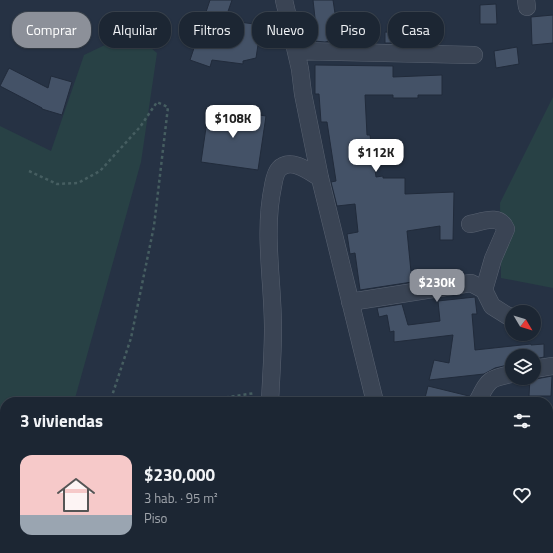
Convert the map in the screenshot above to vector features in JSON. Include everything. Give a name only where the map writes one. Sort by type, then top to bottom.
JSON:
[{"type":"street","points":[[284,0],[300,69],[303,94],[320,178],[374,397]]},
{"type":"street","points":[[296,52],[474,55]]},
{"type":"street","points":[[271,396],[273,329],[268,223],[274,178],[278,170],[284,165],[295,165],[320,178]]},
{"type":"street","points":[[470,224],[493,219],[501,222],[506,229],[493,259],[484,290]]},
{"type":"street","points":[[350,302],[471,283],[484,290],[492,306],[505,314]]},
{"type":"street","points":[[541,368],[553,366]]},
{"type":"street","points":[[480,397],[487,383],[496,377],[505,375]]},
{"type":"path","points":[[29,171],[57,184],[78,183],[100,171],[140,127],[157,102],[168,106],[154,226],[131,338],[112,397]]},
{"type":"path","points":[[258,397],[271,396]]},
{"type":"green space","points":[[99,48],[151,48],[157,53],[141,162],[75,397],[0,397],[0,126],[51,151],[84,55]]},
{"type":"green space","points":[[553,97],[553,288],[501,278],[500,203]]},
{"type":"building","points":[[210,0],[232,0],[228,12],[206,12]]},
{"type":"building","points":[[313,0],[333,0],[335,12],[326,12],[326,42],[318,41],[318,12],[314,12]]},
{"type":"building","points":[[496,4],[497,24],[480,24],[480,5]]},
{"type":"building","points":[[553,15],[553,43],[532,45],[531,17]]},
{"type":"building","points":[[244,23],[252,24],[252,48],[258,48],[256,58],[243,61],[243,64],[212,60],[210,67],[190,60],[194,48],[244,48]]},
{"type":"building","points":[[385,32],[388,32],[388,43],[385,43]]},
{"type":"building","points":[[517,47],[519,64],[496,68],[494,51]]},
{"type":"building","points":[[315,65],[393,66],[393,77],[442,75],[442,95],[418,95],[418,98],[393,98],[393,95],[365,95],[367,135],[370,135],[376,177],[383,176],[383,178],[405,178],[405,194],[454,192],[453,240],[440,240],[440,226],[407,231],[412,282],[360,290],[355,253],[350,254],[347,234],[358,232],[355,204],[337,206],[331,182],[336,181],[327,122],[321,122],[319,94],[315,94]]},
{"type":"building","points":[[9,68],[48,88],[51,76],[72,82],[62,115],[42,109],[0,86]]},
{"type":"building","points":[[209,107],[266,116],[258,170],[201,162]]},
{"type":"building","points":[[475,297],[477,314],[472,314],[475,350],[544,344],[544,357],[541,358],[541,349],[505,349],[505,366],[495,368],[484,374],[429,380],[434,360],[449,363],[453,335],[394,342],[394,331],[390,332],[387,315],[379,317],[377,308],[402,304],[408,325],[440,321],[438,301]]},
{"type":"building","points":[[552,376],[551,396],[529,396],[530,385],[541,385],[541,378]]},
{"type":"building","points":[[428,386],[469,396],[469,397],[425,397]]}]
